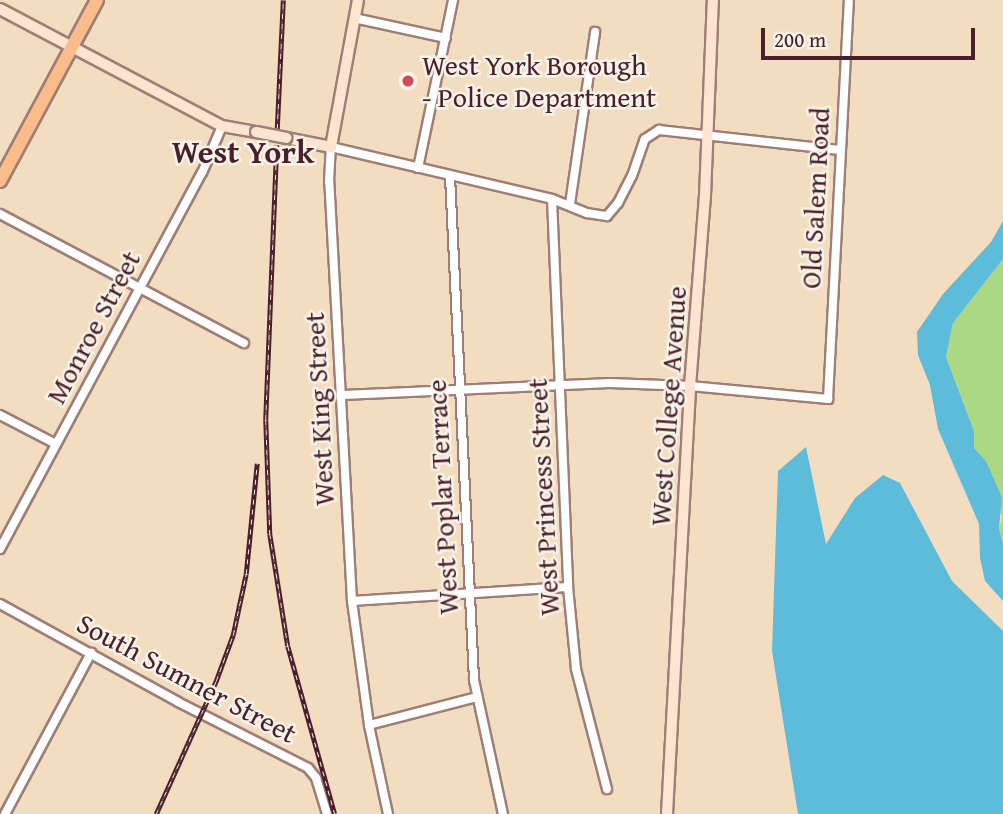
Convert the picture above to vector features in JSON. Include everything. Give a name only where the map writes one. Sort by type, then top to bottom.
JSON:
[{"type":"main road","points":[[0,181],[97,0]]},
{"type":"street","name":"West King Street","points":[[358,0],[331,148],[329,182],[352,601],[369,725],[388,814]]},
{"type":"street","points":[[418,168],[453,0]]},
{"type":"street","name":"West College Avenue","points":[[667,814],[690,386],[705,196],[713,0]]},
{"type":"street","name":"Old Salem Road","points":[[690,386],[828,399],[849,0]]},
{"type":"street","points":[[0,9],[222,126],[286,138],[552,199],[587,213],[607,216],[618,203],[632,176],[645,139],[659,130],[840,150]]},
{"type":"street","points":[[354,18],[446,37]]},
{"type":"street","points":[[570,204],[595,32]]},
{"type":"street","name":"Monroe Street","points":[[0,549],[202,173],[222,126]]},
{"type":"street","name":"West Poplar Terrace","points":[[450,176],[469,595],[477,697],[503,814]]},
{"type":"street","name":"West Princess Street","points":[[552,199],[568,587],[576,669],[607,789]]},
{"type":"street","points":[[0,214],[244,343]]},
{"type":"street","points":[[342,395],[560,384],[690,386]]},
{"type":"street","points":[[0,415],[56,444]]},
{"type":"street","points":[[352,601],[568,587]]},
{"type":"street","name":"South Sumner Street","points":[[0,604],[308,768],[316,778],[327,814]]},
{"type":"street","points":[[5,812],[91,653]]},
{"type":"street","points":[[369,725],[477,697]]},
{"type":"green space","points":[[1003,259],[1003,544],[999,528],[1002,517],[986,461],[974,448],[974,431],[946,357],[953,323]]},
{"type":"water","points":[[1003,221],[1003,259],[953,323],[946,357],[974,431],[974,448],[986,461],[1002,498],[999,528],[1003,544],[1003,601],[985,581],[980,558],[979,524],[938,429],[930,385],[918,355],[917,332],[943,294],[991,242]]},
{"type":"water","points":[[806,447],[826,544],[855,498],[883,475],[900,483],[952,581],[1003,631],[1003,814],[798,814],[772,651],[778,471]]},
{"type":"railway","points":[[277,129],[283,0]]},
{"type":"railway","points":[[277,145],[266,420],[270,534],[288,646],[335,814]]},
{"type":"railway","points":[[156,814],[216,681],[233,635],[246,574],[257,464]]},
{"type":"place","name":"West York Borough - Police Department","points":[[408,81]]},
{"type":"district","name":"West York","points":[[243,152]]}]
